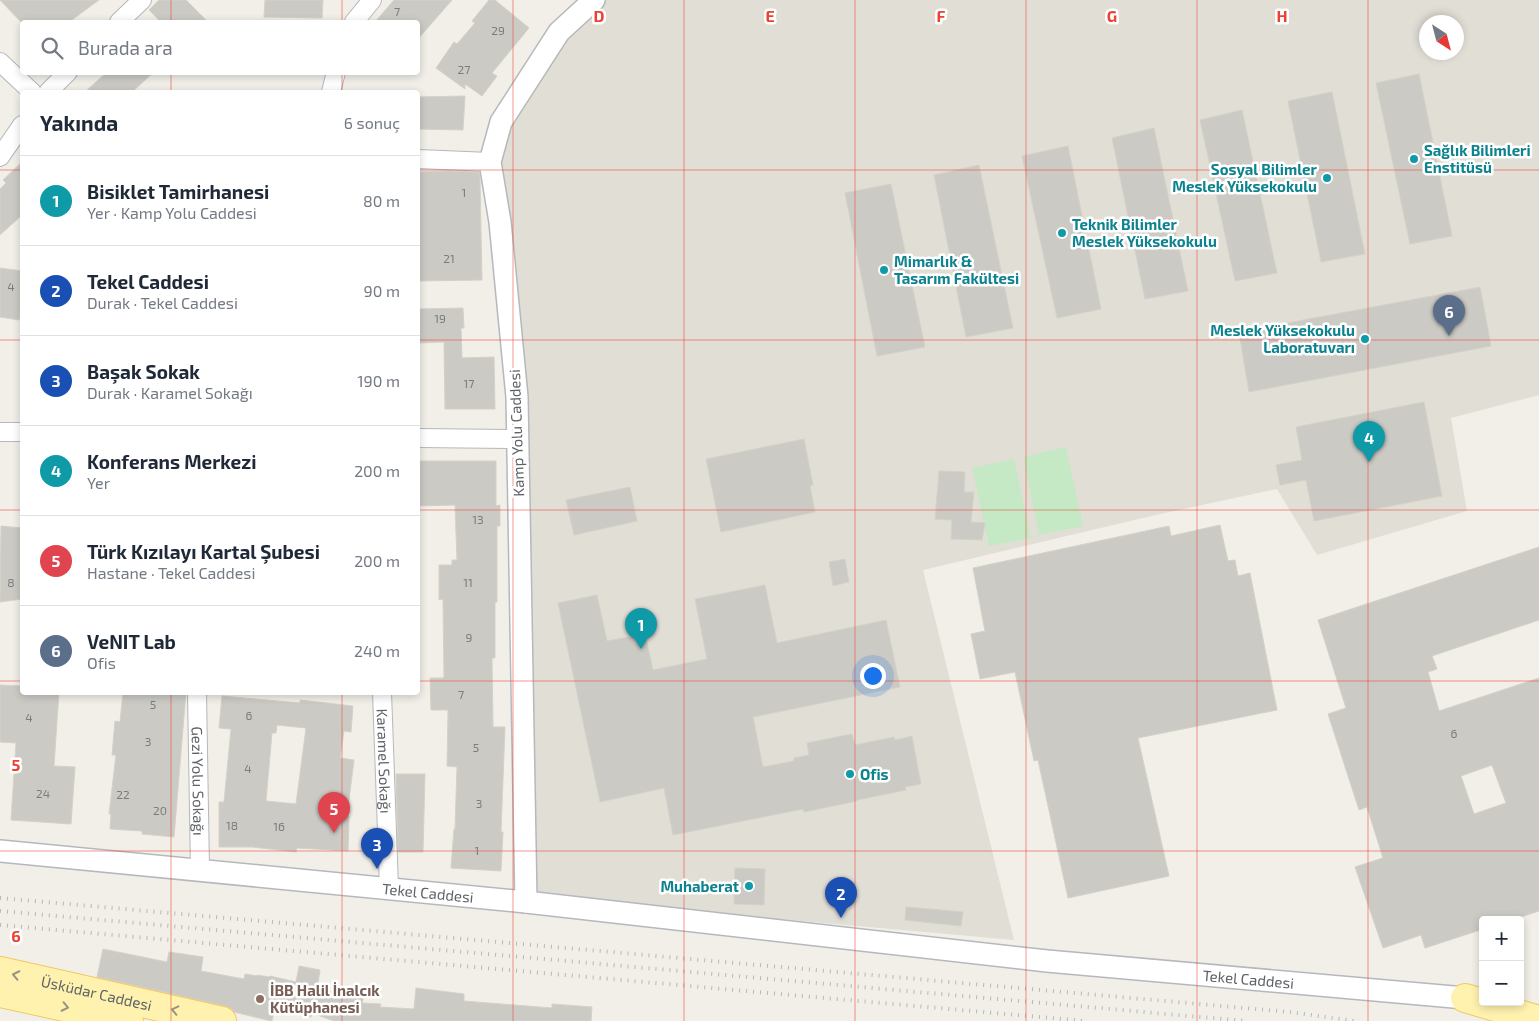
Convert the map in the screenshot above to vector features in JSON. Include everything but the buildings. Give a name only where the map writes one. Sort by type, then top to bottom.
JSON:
[{"type":"main road","name":"Üsküdar Caddesi","points":[[0,972],[129,1021]]},
{"type":"main road","name":"Üsküdar Caddesi","points":[[0,993],[95,1009],[222,1021]]},
{"type":"main road","points":[[1524,1000],[1539,1001]]},
{"type":"main road","points":[[1498,1006],[1539,1020]]},
{"type":"street","points":[[121,20],[142,0]]},
{"type":"street","points":[[356,20],[372,0]]},
{"type":"street","name":"Kamp Yolu Caddesi","points":[[526,902],[517,397],[500,222],[490,162],[501,122],[559,32],[594,0]]},
{"type":"street","points":[[0,62],[30,90]]},
{"type":"street","points":[[50,90],[65,75]]},
{"type":"street","points":[[332,90],[335,75]]},
{"type":"street","points":[[0,157],[20,128]]},
{"type":"street","points":[[420,159],[490,162]]},
{"type":"street","points":[[0,432],[20,432]]},
{"type":"street","points":[[420,438],[518,439]]},
{"type":"street","name":"Gezi Yolu Sokağı","points":[[197,695],[200,870]]},
{"type":"street","name":"Karamel Sokağı","points":[[382,695],[389,888]]},
{"type":"street","name":"Tekel Caddesi","points":[[0,851],[526,902],[1047,961],[1479,1000]]},
{"type":"street","name":"Tekel Caddesi","points":[[1512,1006],[1539,1011]]},
{"type":"shaded area","points":[[605,0],[1539,0],[1539,395],[1451,418],[1467,511],[1317,555],[1277,489],[1160,514],[923,570],[1014,940],[533,897],[496,165],[510,126],[568,38]]},
{"type":"green space","points":[[1066,447],[1083,526],[1039,535],[1023,457]]},
{"type":"green space","points":[[1014,459],[1031,538],[989,546],[972,468]]},
{"type":"railway","points":[[0,898],[1290,1012],[1355,1021]]},
{"type":"railway","points":[[0,911],[1246,1021]]},
{"type":"railway","points":[[0,925],[1085,1021]]},
{"type":"place","name":"Sağlık Bilimleri Enstitüsü","points":[[1414,159]]},
{"type":"place","name":"Sosyal Bilimler Meslek Yüksekokulu","points":[[1327,178]]},
{"type":"place","name":"Teknik Bilimler Meslek Yüksekokulu","points":[[1062,233]]},
{"type":"place","name":"Mimarlık & Tasarım Fakültesi","points":[[884,270]]},
{"type":"place","name":"VeNIT Lab","points":[[1449,336]]},
{"type":"place","name":"Meslek Yüksekokulu Laboratuvarı","points":[[1365,339]]},
{"type":"place","name":"Konferans Merkezi","points":[[1369,462]]},
{"type":"place","name":"Bisiklet Tamirhanesi","points":[[641,649]]},
{"type":"place","name":"Ofis","points":[[850,774]]},
{"type":"place","name":"Türk Kızılayı Kartal Şubesi","points":[[334,833]]},
{"type":"place","name":"Başak Sokak","points":[[377,869]]},
{"type":"place","name":"Muhaberat","points":[[749,886]]},
{"type":"place","name":"Tekel Caddesi","points":[[841,918]]},
{"type":"place","name":"İBB Halil İnalcık Kütüphanesi","points":[[260,999]]}]
